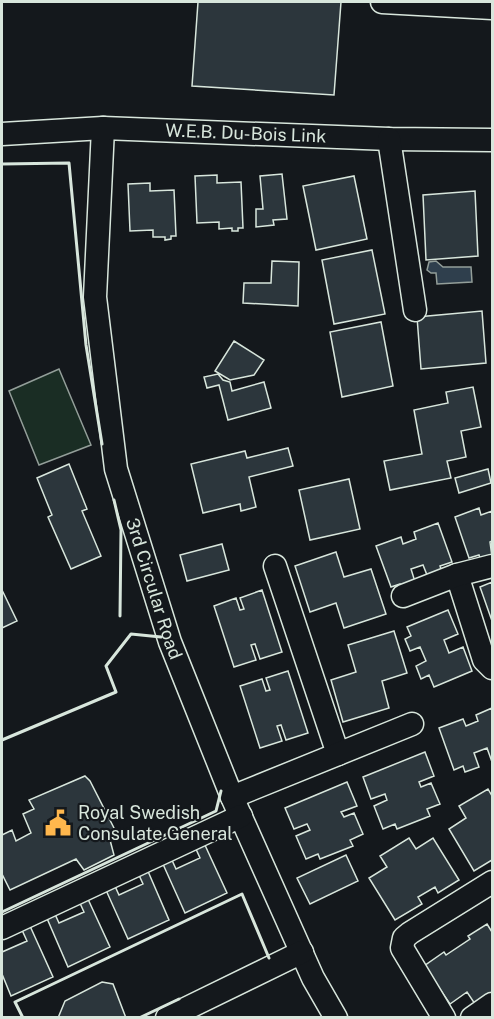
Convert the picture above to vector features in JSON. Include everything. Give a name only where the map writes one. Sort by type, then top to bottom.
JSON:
[{"type":"street","points":[[382,2],[492,9]]},
{"type":"street","name":"W.E.B. Du-Bois Link","points":[[2,134],[103,128],[389,139],[492,140]]},
{"type":"street","name":"3rd Circular Road","points":[[103,128],[96,297],[116,469],[170,642],[237,807],[313,978],[336,1017]]},
{"type":"street","points":[[389,139],[415,310]]},
{"type":"street","points":[[275,566],[338,754]]},
{"type":"street","points":[[403,596],[492,566]]},
{"type":"street","points":[[458,576],[484,660],[492,668]]},
{"type":"street","points":[[2,928],[338,754],[412,724]]},
{"type":"street","points":[[444,1017],[402,948],[404,938],[492,882]]},
{"type":"street","points":[[166,1017],[302,952]]},
{"type":"street","points":[[472,1017],[492,1004]]},
{"type":"green space","points":[[59,369],[91,445],[39,465],[9,391]]},
{"type":"water","points":[[436,261],[443,267],[471,267],[472,282],[437,284],[436,273],[427,270],[429,262]]},
{"type":"building","points":[[198,2],[341,2],[334,95],[192,86]]},
{"type":"building","points":[[282,174],[287,219],[273,220],[274,225],[256,227],[256,209],[263,209],[260,176]]},
{"type":"building","points":[[217,175],[217,183],[241,182],[243,228],[238,228],[238,231],[232,231],[232,228],[219,229],[219,222],[197,223],[195,176]]},
{"type":"building","points":[[354,176],[367,239],[316,250],[303,186]]},
{"type":"building","points":[[150,183],[150,191],[174,190],[176,236],[171,236],[171,239],[153,237],[153,230],[130,231],[128,184]]},
{"type":"building","points":[[475,191],[478,256],[426,260],[423,195]]},
{"type":"building","points":[[372,250],[385,314],[334,324],[322,260]]},
{"type":"building","points":[[272,261],[299,262],[298,306],[243,303],[244,283],[271,283]]},
{"type":"building","points":[[482,311],[486,363],[421,369],[417,317]]},
{"type":"building","points":[[381,322],[393,386],[342,397],[330,332]]},
{"type":"building","points":[[234,341],[264,360],[254,375],[230,380],[215,371]]},
{"type":"building","points":[[218,374],[223,380],[230,382],[232,391],[264,382],[271,408],[228,420],[219,385],[207,388],[204,377]]},
{"type":"building","points":[[473,387],[481,427],[461,431],[466,457],[447,461],[451,478],[390,490],[384,461],[422,454],[414,410],[448,403],[446,392]]},
{"type":"building","points":[[288,448],[293,466],[249,477],[256,507],[241,511],[240,504],[203,513],[191,464],[245,451],[247,458]]},
{"type":"building","points":[[69,464],[87,509],[82,511],[101,556],[71,569],[48,517],[52,515],[37,478]]},
{"type":"building","points":[[488,469],[491,483],[459,493],[455,478]]},
{"type":"building","points":[[349,479],[360,529],[310,540],[299,490]]},
{"type":"building","points":[[479,508],[481,515],[492,511],[492,541],[490,542],[492,557],[481,561],[479,555],[469,558],[455,517]]},
{"type":"building","points":[[438,523],[452,562],[440,566],[443,575],[429,580],[423,565],[411,569],[416,585],[402,590],[400,584],[391,587],[376,546],[401,537],[403,544],[416,539],[414,532]]},
{"type":"building","points":[[222,544],[229,570],[187,581],[180,555]]},
{"type":"building","points":[[336,552],[344,577],[371,569],[386,614],[344,628],[336,603],[310,612],[295,566]]},
{"type":"building","points":[[492,582],[492,621],[480,587]]},
{"type":"building","points":[[2,590],[17,621],[2,628]]},
{"type":"building","points":[[262,590],[282,652],[260,659],[255,644],[251,645],[256,660],[234,667],[214,606],[236,598],[240,610],[244,609],[240,598]]},
{"type":"building","points":[[448,610],[458,634],[444,640],[449,653],[463,647],[472,671],[434,687],[429,675],[421,679],[416,666],[426,661],[420,647],[410,651],[405,639],[411,636],[407,627]]},
{"type":"building","points":[[394,631],[407,673],[382,681],[389,708],[343,722],[331,680],[356,672],[348,645]]},
{"type":"building","points":[[288,671],[308,733],[286,740],[281,725],[277,726],[282,741],[260,748],[240,686],[262,679],[266,691],[270,690],[266,678]]},
{"type":"building","points":[[492,708],[492,762],[487,748],[474,753],[479,767],[465,772],[463,766],[454,770],[439,728],[463,719],[466,726],[478,721],[476,715]]},
{"type":"building","points":[[425,752],[434,776],[419,782],[421,787],[431,783],[440,804],[427,809],[430,816],[397,829],[395,824],[383,829],[374,806],[387,800],[385,794],[371,799],[363,777]]},
{"type":"building","points":[[85,776],[90,781],[115,830],[110,840],[114,855],[84,870],[76,859],[10,890],[2,874],[2,835],[12,830],[16,841],[31,833],[23,814],[34,809],[29,800]]},
{"type":"building","points":[[347,782],[357,806],[341,812],[344,817],[354,813],[363,834],[350,840],[353,846],[320,859],[318,854],[306,859],[296,836],[310,830],[307,824],[294,829],[285,808]]},
{"type":"building","points":[[488,789],[492,796],[492,860],[474,871],[449,829],[466,818],[459,806]]},
{"type":"building","points":[[409,838],[416,849],[433,838],[459,880],[438,893],[435,887],[418,897],[422,904],[395,920],[369,878],[387,867],[380,856]]},
{"type":"building","points":[[204,843],[227,893],[185,913],[162,862],[171,858],[176,869],[200,858],[195,847]]},
{"type":"building","points":[[346,855],[358,881],[310,904],[297,878]]},
{"type":"building","points":[[147,869],[169,920],[128,939],[105,888],[114,884],[119,895],[143,884],[138,873]]},
{"type":"building","points":[[87,897],[110,947],[68,967],[46,916],[54,912],[59,923],[84,912],[79,901]]},
{"type":"building","points":[[487,924],[492,932],[492,992],[475,1004],[467,992],[450,1004],[424,966],[444,952],[446,955],[470,939],[468,936]]},
{"type":"building","points":[[30,926],[53,977],[11,996],[2,974],[2,952],[27,941],[22,930]]},
{"type":"building","points":[[102,982],[113,984],[126,1018],[58,1018],[65,1001]]},
{"type":"wall","points":[[2,164],[69,163],[86,345],[102,444]]},
{"type":"wall","points":[[114,500],[121,530],[120,616]]},
{"type":"wall","points":[[2,740],[116,692],[106,666],[131,634],[161,637]]},
{"type":"wall","points":[[2,912],[216,811],[221,791]]},
{"type":"wall","points":[[23,1018],[15,1002],[242,894],[269,958]]},
{"type":"wall","points":[[139,1018],[179,999]]},
{"type":"place","name":"Royal Swedish Consulate General","points":[[58,823]]}]
